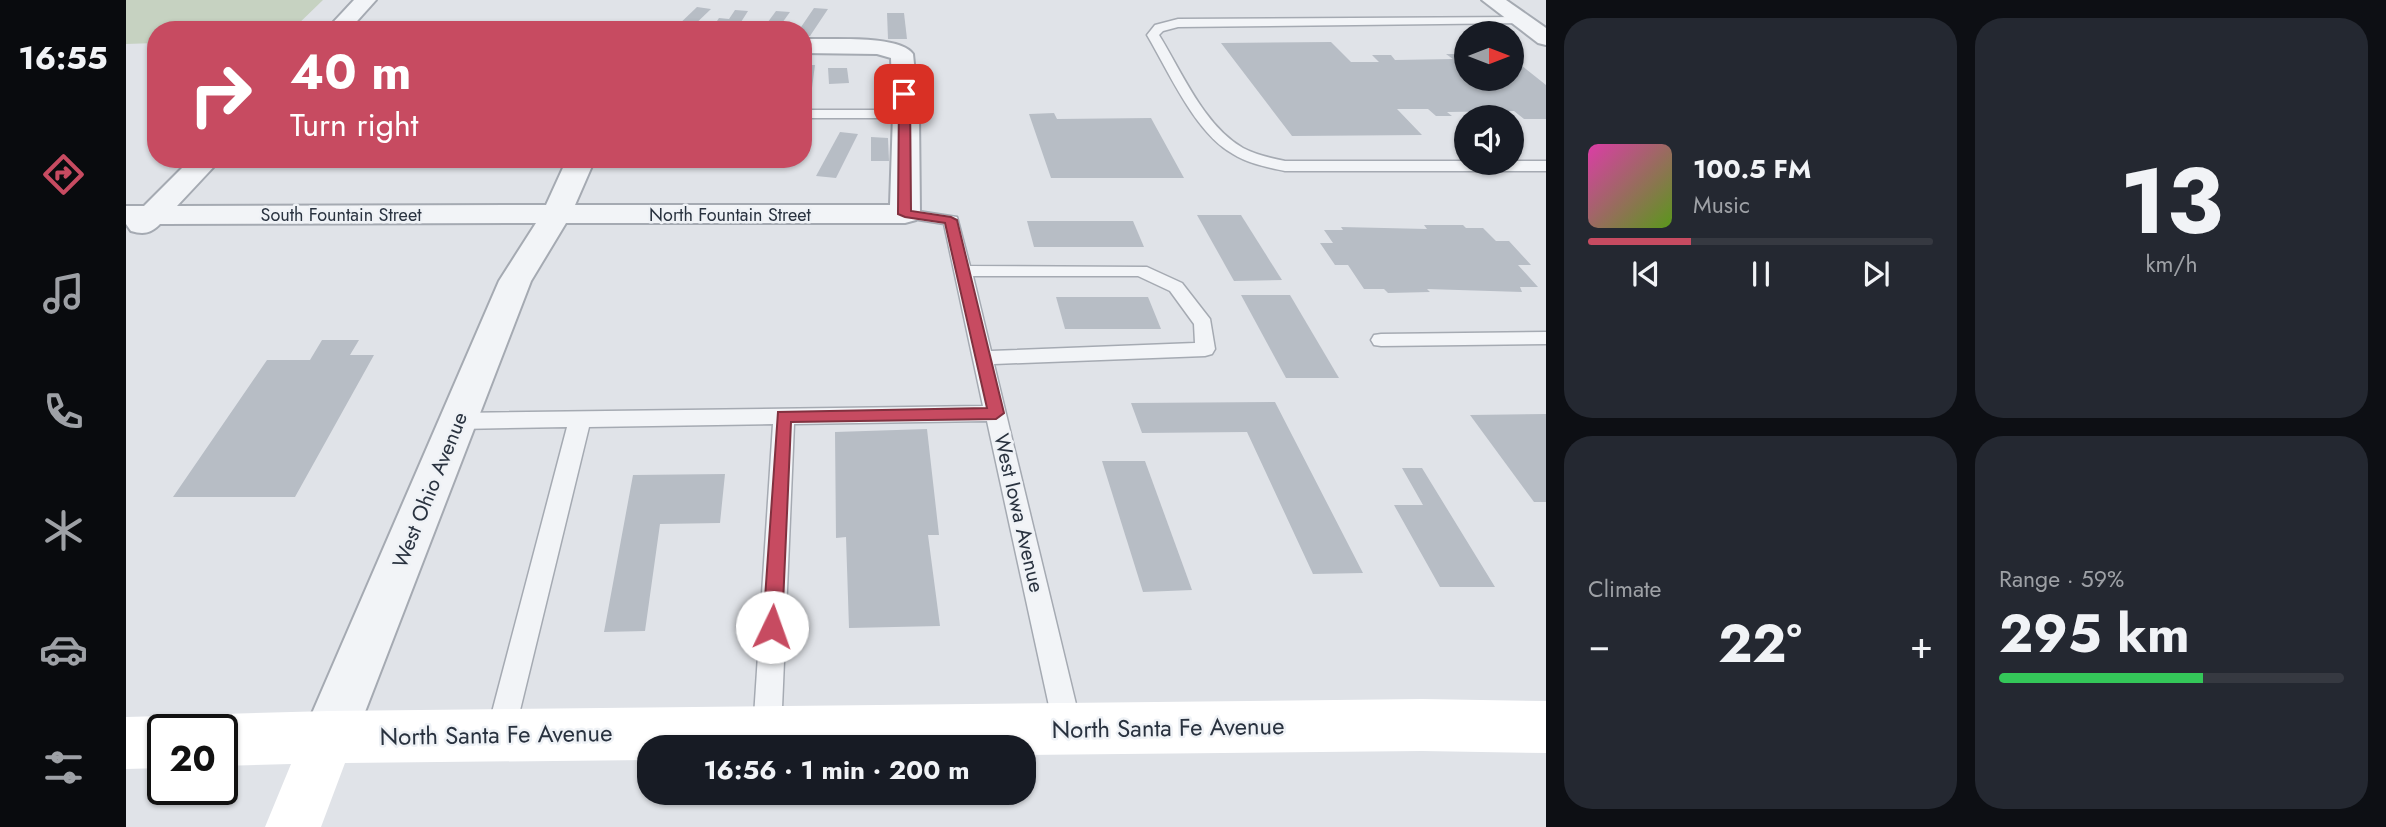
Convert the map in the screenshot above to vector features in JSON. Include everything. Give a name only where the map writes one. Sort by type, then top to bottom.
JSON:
[{"type":"main road","name":"North Santa Fe Avenue","points":[[238,740],[1422,725],[1546,727]]},
{"type":"main road","name":"West Ohio Avenue","points":[[293,827],[329,737]]},
{"type":"main road","points":[[126,743],[147,742]]},
{"type":"street","points":[[346,21],[366,0]]},
{"type":"street","points":[[1492,0],[1521,21]]},
{"type":"street","points":[[1524,23],[1546,38]]},
{"type":"street","points":[[812,46],[878,47],[902,54],[906,114],[905,214]]},
{"type":"street","points":[[126,241],[139,215],[196,168]]},
{"type":"street","name":"West Ohio Avenue","points":[[329,737],[515,281],[556,216],[578,168]]},
{"type":"street","name":"North Fountain Street","points":[[556,216],[905,214]]},
{"type":"street","name":"South Fountain Street","points":[[139,215],[556,216]]},
{"type":"lane","points":[[1454,22],[1178,23],[1159,28],[1153,34],[1210,126],[1233,149],[1262,161],[1285,166],[1546,166]]},
{"type":"lane","points":[[812,114],[906,114]]},
{"type":"lane","name":"West Iowa Avenue","points":[[905,214],[951,220],[1068,729]]},
{"type":"lane","points":[[963,271],[1141,271],[1176,287],[1203,323],[1205,349],[983,358]]},
{"type":"lane","points":[[1381,340],[1546,338]]},
{"type":"lane","points":[[458,421],[996,413]]},
{"type":"lane","points":[[767,732],[784,416]]},
{"type":"lane","points":[[500,735],[580,419]]},
{"type":"green space","points":[[126,0],[323,0],[301,21],[147,21],[147,43],[126,44]]},
{"type":"building","points":[[697,7],[711,9],[698,21],[682,21]]},
{"type":"building","points":[[814,8],[828,9],[812,33],[812,21],[805,21]]},
{"type":"building","points":[[735,10],[748,11],[742,21],[717,21],[719,18],[729,19]]},
{"type":"building","points":[[776,11],[790,12],[784,21],[769,21]]},
{"type":"building","points":[[887,13],[904,13],[907,39],[888,39]]},
{"type":"building","points":[[1331,42],[1351,62],[1379,62],[1372,55],[1391,55],[1395,60],[1453,59],[1446,54],[1454,54],[1454,91],[1524,91],[1524,68],[1546,85],[1546,119],[1524,119],[1524,105],[1454,105],[1454,112],[1447,112],[1452,116],[1436,116],[1428,109],[1397,109],[1422,135],[1292,136],[1221,43]]},
{"type":"building","points":[[812,65],[815,65],[812,88]]},
{"type":"building","points":[[828,68],[847,68],[849,83],[829,84]]},
{"type":"building","points":[[1054,113],[1057,119],[1151,118],[1184,178],[1051,178],[1029,114]]},
{"type":"building","points":[[840,132],[858,134],[836,178],[816,176]]},
{"type":"building","points":[[871,137],[888,138],[889,161],[871,161]]},
{"type":"building","points":[[1197,215],[1241,215],[1282,280],[1234,281]]},
{"type":"building","points":[[1027,221],[1133,221],[1144,247],[1034,247]]},
{"type":"building","points":[[1424,225],[1483,228],[1496,241],[1509,241],[1531,265],[1518,265],[1538,287],[1520,287],[1522,292],[1427,289],[1430,292],[1388,293],[1384,289],[1364,289],[1348,265],[1335,265],[1320,243],[1333,243],[1324,230],[1343,230],[1341,227],[1427,229]]},
{"type":"building","points":[[1241,295],[1290,295],[1339,378],[1286,378]]},
{"type":"building","points":[[1056,297],[1148,297],[1161,329],[1065,329]]},
{"type":"building","points":[[322,340],[359,340],[350,355],[374,355],[295,497],[173,497],[267,360],[310,360]]},
{"type":"building","points":[[1275,402],[1363,573],[1313,574],[1247,432],[1142,433],[1131,403]]},
{"type":"building","points":[[1546,414],[1546,502],[1534,502],[1470,415]]},
{"type":"building","points":[[927,429],[939,535],[928,535],[940,626],[849,628],[846,537],[836,538],[835,432]]},
{"type":"building","points":[[1102,461],[1145,461],[1192,590],[1143,592]]},
{"type":"building","points":[[1402,468],[1422,468],[1495,587],[1440,587],[1394,505],[1423,505]]},
{"type":"building","points":[[725,474],[720,523],[660,524],[645,631],[604,632],[633,475]]},
{"type":"route","points":[[772,627],[784,416],[996,413],[951,220],[905,214],[904,94]]}]
